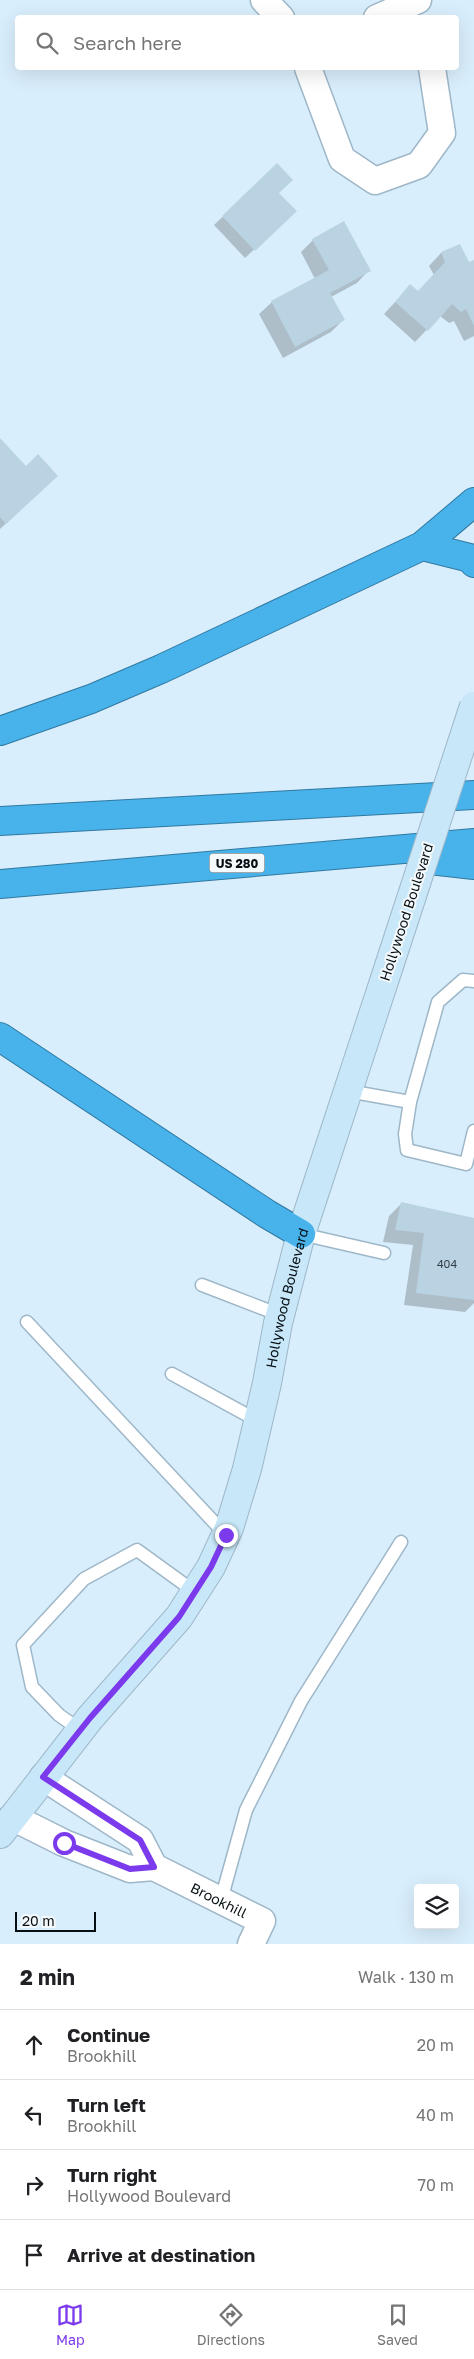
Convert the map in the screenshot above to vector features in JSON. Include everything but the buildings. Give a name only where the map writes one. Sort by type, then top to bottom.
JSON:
[{"type":"highway","points":[[0,731],[91,699],[144,676],[422,546],[474,502]]},
{"type":"highway","points":[[422,546],[470,558],[474,563]]},
{"type":"highway","points":[[0,821],[474,795]]},
{"type":"highway","name":"US 280","points":[[0,884],[474,843]]},
{"type":"highway","points":[[365,852],[474,865]]},
{"type":"highway","points":[[0,1037],[267,1214],[301,1234]]},
{"type":"main road","name":"Hollywood Boulevard","points":[[6,1826],[80,1730],[179,1617],[211,1567],[226,1535],[247,1469],[280,1315],[301,1234],[474,706]]},
{"type":"street","points":[[264,0],[278,15]]},
{"type":"street","points":[[384,15],[418,0]]},
{"type":"street","points":[[422,0],[424,15]]},
{"type":"street","points":[[309,70],[342,159],[375,181],[419,165],[442,133],[432,70]]},
{"type":"street","points":[[6,1826],[64,1843],[130,1869],[154,1867],[140,1840],[43,1777]]},
{"type":"street","name":"Brookhill","points":[[154,1867],[262,1921],[251,1944]]},
{"type":"lane","points":[[474,981],[463,980],[438,1002],[410,1102],[405,1134],[407,1150],[466,1164],[474,1131]]},
{"type":"lane","points":[[348,1091],[410,1102]]},
{"type":"lane","points":[[301,1234],[384,1253]]},
{"type":"lane","points":[[202,1285],[280,1315]]},
{"type":"lane","points":[[27,1322],[226,1535]]},
{"type":"lane","points":[[172,1374],[258,1421]]},
{"type":"lane","points":[[220,1900],[246,1810],[302,1701],[401,1542]]},
{"type":"lane","points":[[80,1730],[59,1715],[32,1687],[24,1645],[84,1579],[137,1550],[195,1592]]},
{"type":"route","points":[[64,1843],[130,1869],[154,1867],[140,1840],[43,1777],[90,1718],[179,1617],[211,1567],[226,1535]]}]
